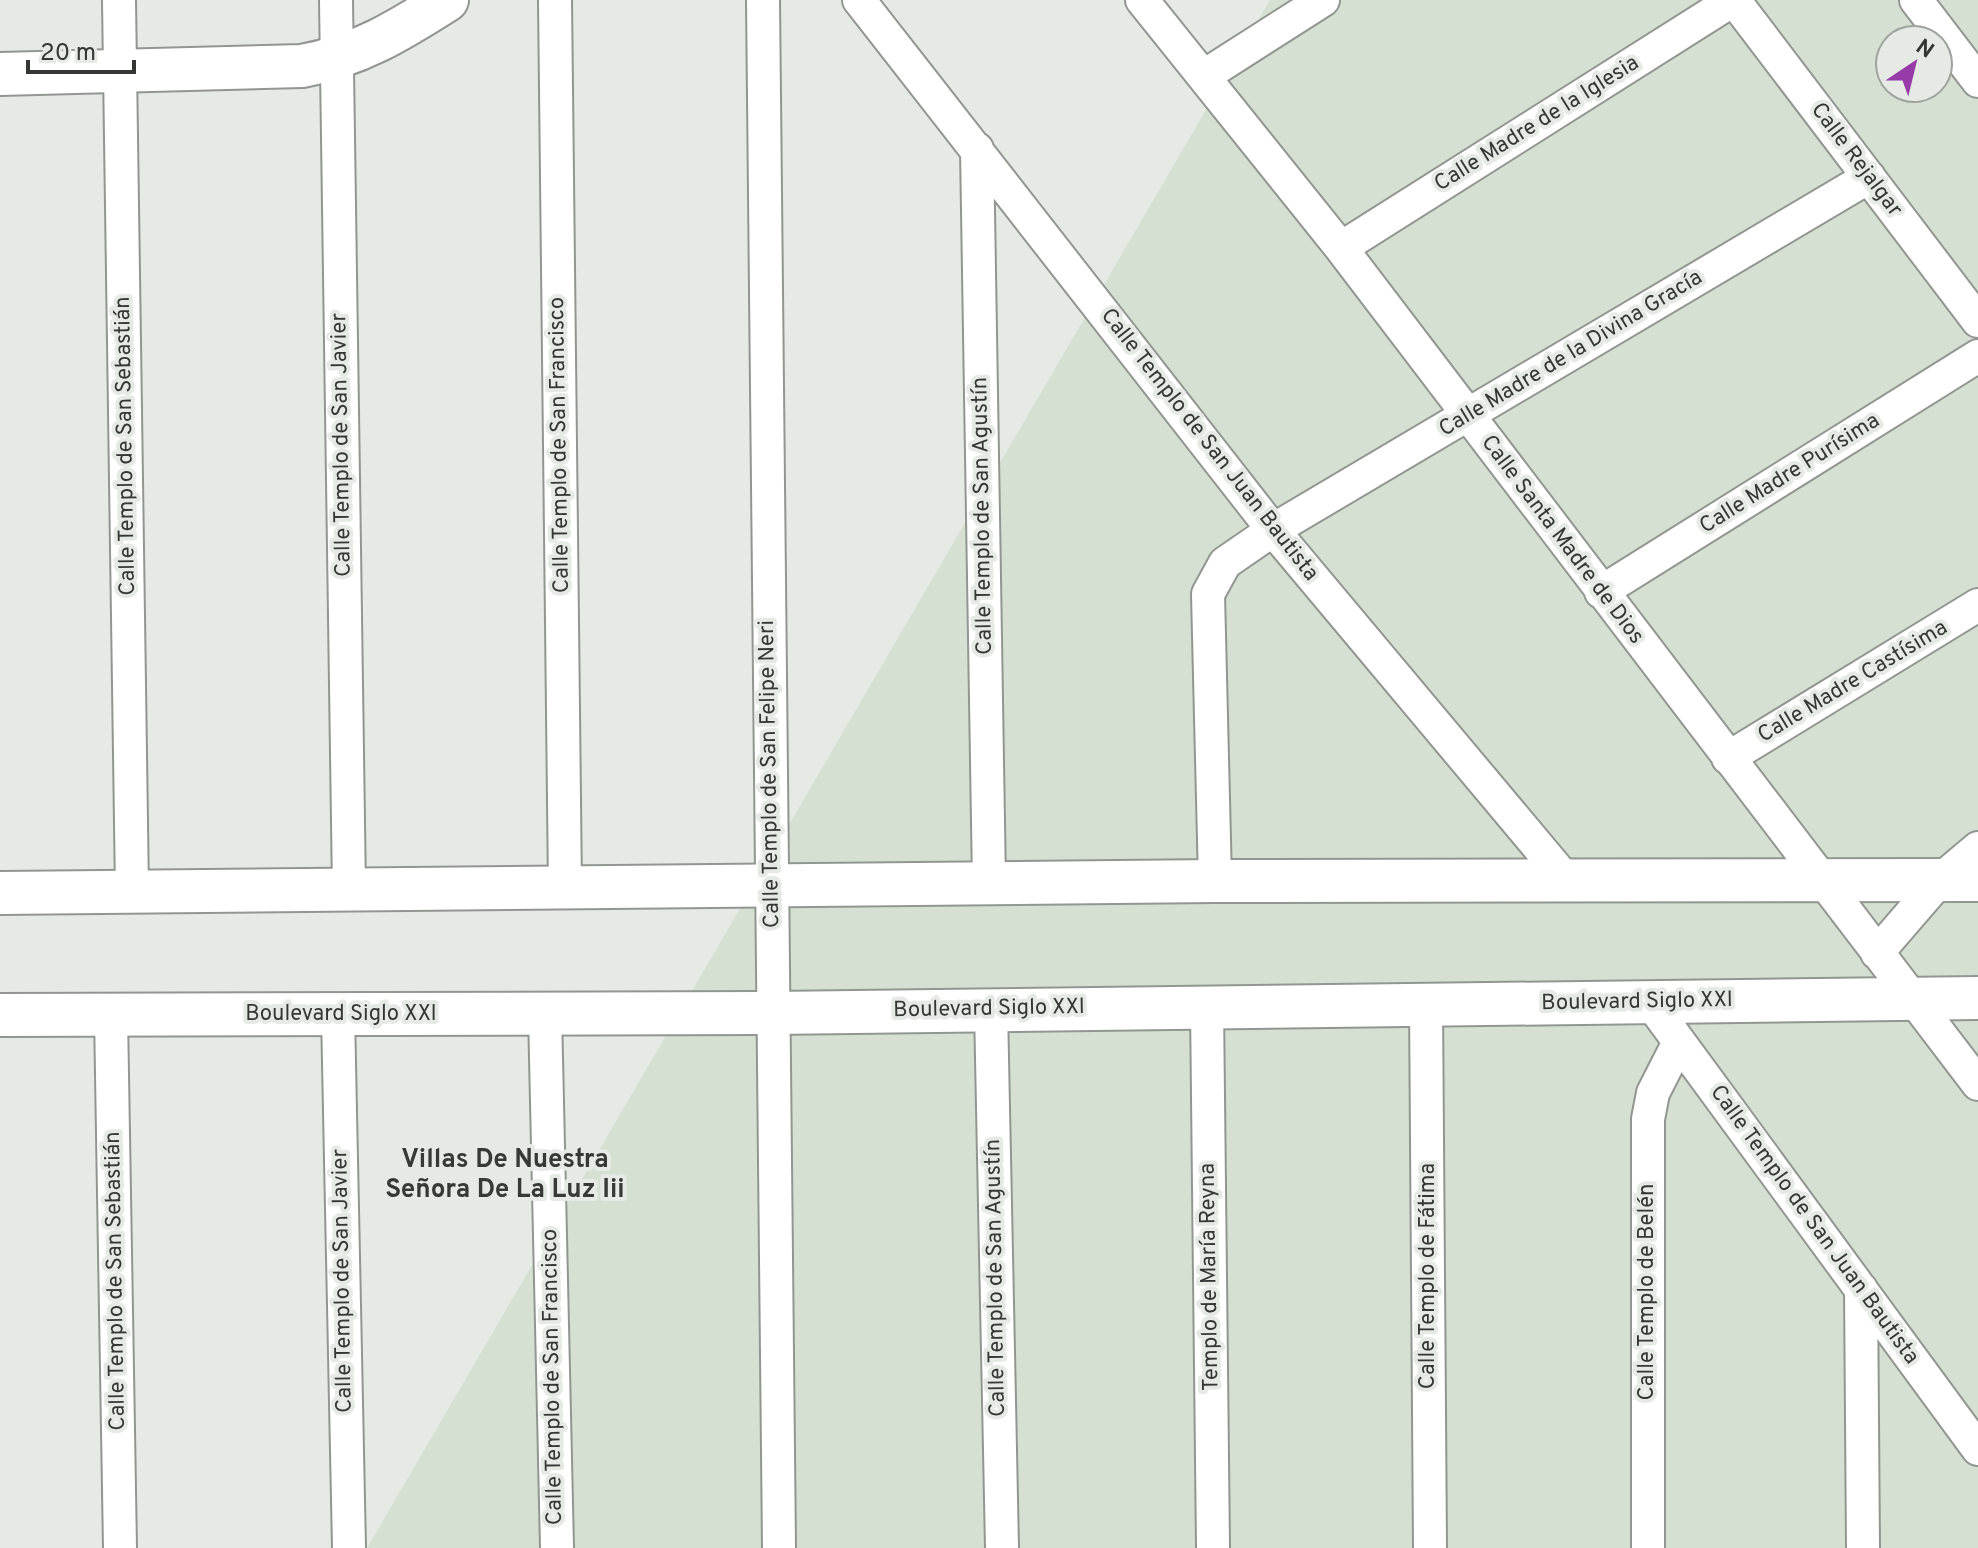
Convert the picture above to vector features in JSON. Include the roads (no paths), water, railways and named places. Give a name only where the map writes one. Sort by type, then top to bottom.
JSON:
[{"type":"street","name":"Calle Templo de San Sebastián","points":[[119,0],[132,891]]},
{"type":"street","name":"Calle Templo de San Javier","points":[[336,0],[349,890]]},
{"type":"street","points":[[0,74],[302,66],[336,60],[388,37],[447,0]]},
{"type":"street","name":"Calle Templo de San Francisco","points":[[555,0],[565,889]]},
{"type":"street","name":"Calle Templo de San Felipe Neri","points":[[763,0],[779,1548]]},
{"type":"street","name":"Calle Templo de San Juan Bautista","points":[[859,0],[1273,530],[1568,882]]},
{"type":"street","name":"Calle Santa Madre de Dios","points":[[1142,0],[1341,248],[1978,1084]]},
{"type":"street","points":[[1204,76],[1323,0]]},
{"type":"street","name":"Calle Rejalgar","points":[[1733,0],[1978,321]]},
{"type":"street","name":"Calle Madre de la Iglesia","points":[[1341,248],[1733,0]]},
{"type":"street","points":[[1916,0],[1978,81]]},
{"type":"street","name":"Calle Templo de San Agustín","points":[[977,149],[989,883]]},
{"type":"street","name":"Calle Madre de la Divina Gracía","points":[[1273,530],[1869,177]]},
{"type":"street","name":"Calle Madre Purísima","points":[[1601,592],[1978,356]]},
{"type":"street","points":[[1215,881],[1208,594],[1225,563],[1273,530]]},
{"type":"street","name":"Calle Madre Castísima","points":[[1728,758],[1978,605]]},
{"type":"street","points":[[1877,953],[1959,880],[1978,848]]},
{"type":"street","points":[[0,893],[1215,881],[1959,880]]},
{"type":"street","name":"Boulevard Siglo XXI","points":[[0,1015],[772,1013],[1978,998]]},
{"type":"street","name":"Calle Templo de San Juan Bautista","points":[[1650,1002],[1978,1449]]},
{"type":"street","name":"Calle Templo de Fátima","points":[[1426,1003],[1430,1548]]},
{"type":"street","name":"Templo de María Reyna","points":[[1207,1006],[1213,1548]]},
{"type":"street","name":"Calle Templo de San Agustín","points":[[991,1009],[1002,1548]]},
{"type":"street","name":"Calle Templo de San Francisco","points":[[545,1013],[557,1548]]},
{"type":"street","name":"Calle Templo de San Javier","points":[[338,1014],[349,1548]]},
{"type":"street","name":"Calle Templo de San Sebastián","points":[[111,1015],[120,1548]]},
{"type":"street","name":"Calle Templo de Belén","points":[[1648,1548],[1648,1119],[1653,1093],[1679,1042]]},
{"type":"street","points":[[1861,1289],[1863,1548]]},
{"type":"district","name":"Villas De Nuestra Señora De La Luz Iii","points":[[505,1175]]}]
